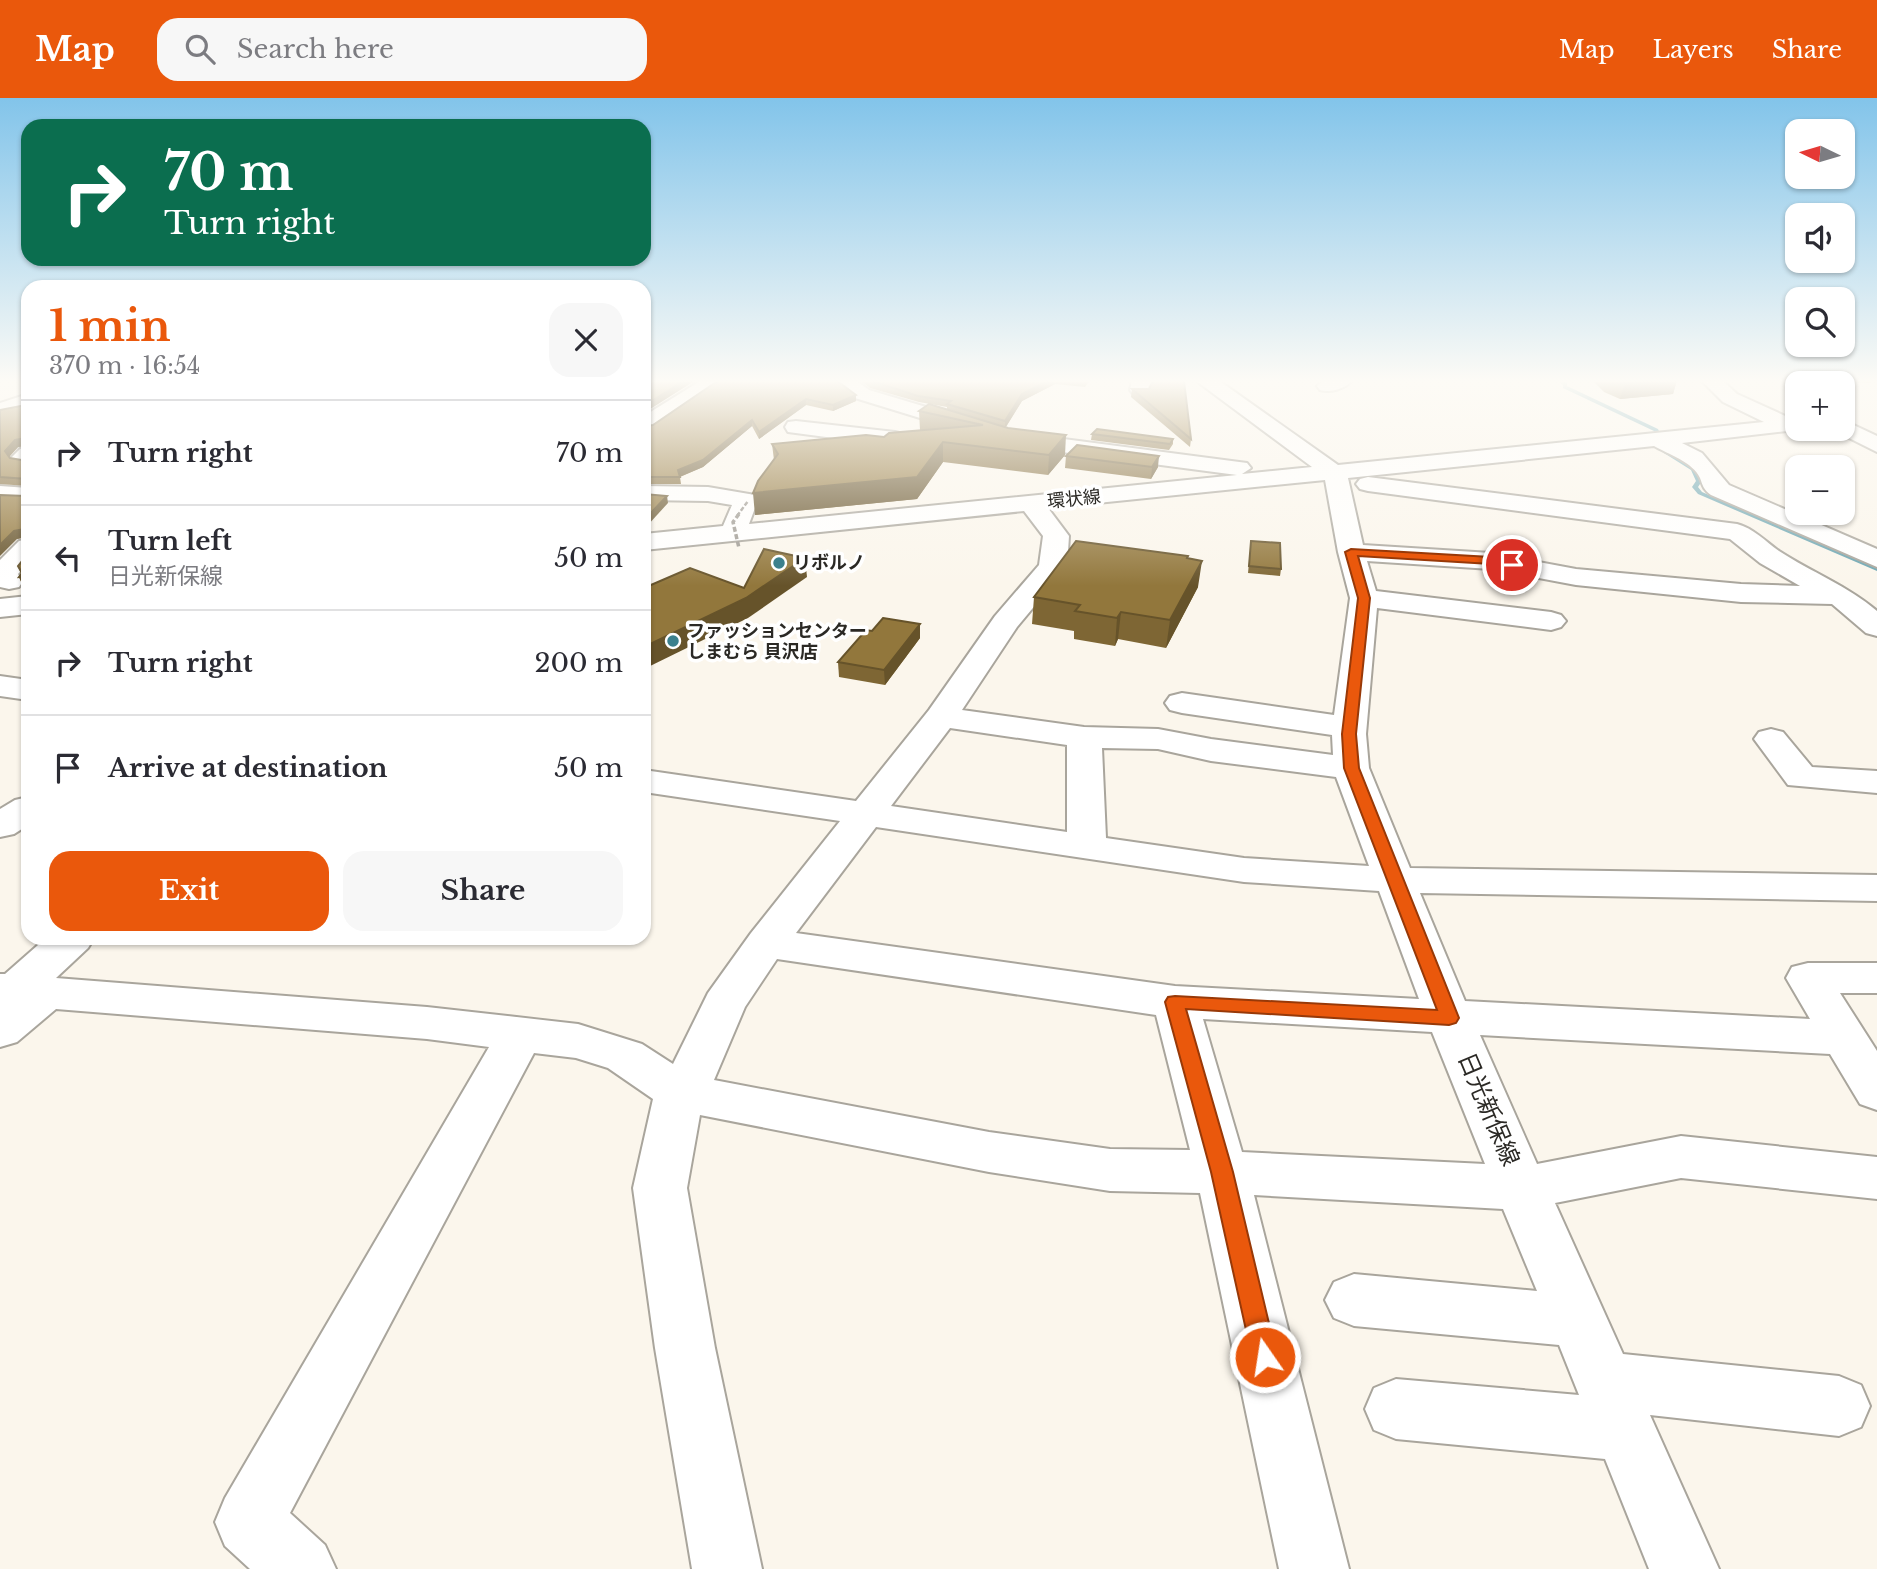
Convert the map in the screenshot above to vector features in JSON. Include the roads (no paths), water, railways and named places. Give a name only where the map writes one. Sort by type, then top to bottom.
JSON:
[{"type":"street","points":[[727,1569],[685,1348],[660,1188],[679,1092],[692,1076],[724,1004],[766,943],[863,814],[941,717],[1005,622],[1053,567],[1056,536],[1040,502],[1068,474],[1088,449]]},
{"type":"street","points":[[1093,449],[1737,532],[1770,557],[1848,601],[1877,627]]},
{"type":"street","points":[[1292,449],[1329,478]]},
{"type":"street","name":"環状線","points":[[651,542],[736,540],[1040,502],[1329,478],[1584,449]]},
{"type":"street","points":[[1675,449],[1693,458],[1712,477],[1712,484],[1720,490],[1877,559]]},
{"type":"street","name":"日光新保線","points":[[1329,478],[1364,598],[1351,748],[1449,1018],[1684,1569]]},
{"type":"street","points":[[0,493],[21,494]]},
{"type":"street","points":[[651,493],[708,494],[746,500],[736,540]]},
{"type":"street","points":[[1351,552],[1491,561],[1585,578],[1741,593],[1837,596]]},
{"type":"street","points":[[21,554],[2,574],[7,586],[21,599]]},
{"type":"street","points":[[1364,598],[1551,621]]},
{"type":"street","points":[[0,686],[21,689]]},
{"type":"street","points":[[1182,703],[1351,748]]},
{"type":"street","points":[[941,717],[1084,737],[1158,739],[1211,750],[1351,748]]},
{"type":"street","points":[[1084,737],[1087,848]]},
{"type":"street","points":[[1771,739],[1801,777],[1877,782]]},
{"type":"street","points":[[651,782],[1244,870],[1397,880],[1877,888]]},
{"type":"street","points":[[0,826],[21,812]]},
{"type":"street","points":[[766,943],[1175,1002],[1842,1038]]},
{"type":"street","points":[[15,1001],[67,945]]},
{"type":"street","points":[[1877,978],[1808,978],[1842,1038],[1877,1091]]},
{"type":"street","points":[[15,1001],[413,1022],[578,1041],[625,1056],[679,1092],[976,1150],[1110,1170],[1222,1172],[1523,1188],[1682,1157],[1877,1178]]},
{"type":"street","points":[[1175,1002],[1222,1172],[1314,1569]]},
{"type":"street","points":[[302,1569],[249,1522],[520,1035]]},
{"type":"street","points":[[1354,1300],[1579,1321]]},
{"type":"street","points":[[1396,1409],[1615,1405],[1839,1406]]},
{"type":"waterway","points":[[1664,449],[1693,469],[1699,481],[1695,487],[1700,493],[1877,569]]},
{"type":"place","name":"リボルノ","points":[[779,563]]},
{"type":"place","name":"ファッションセンター しまむら 貝沢店","points":[[673,641]]}]
